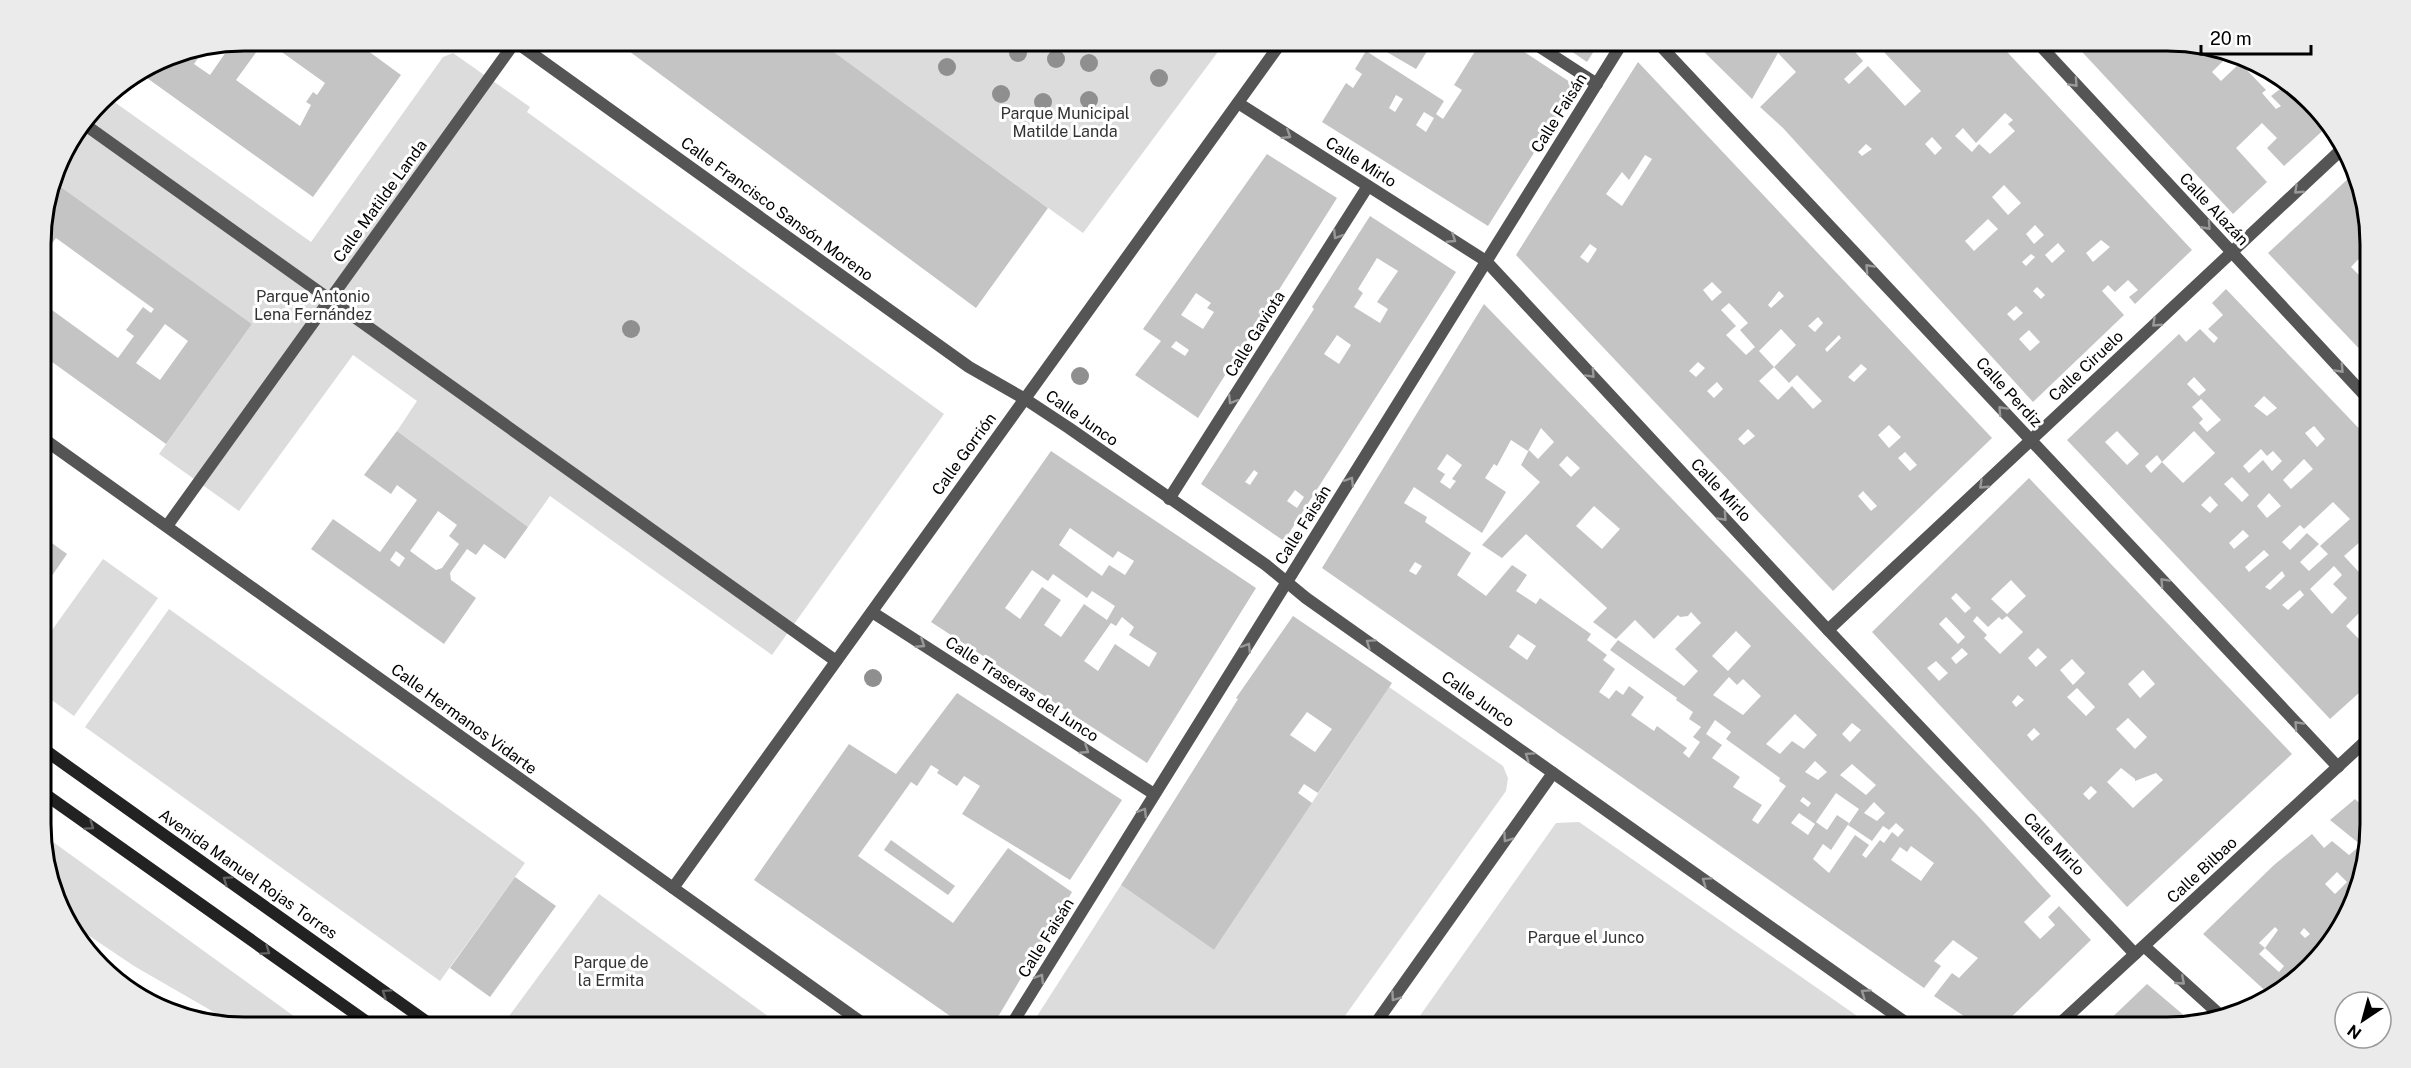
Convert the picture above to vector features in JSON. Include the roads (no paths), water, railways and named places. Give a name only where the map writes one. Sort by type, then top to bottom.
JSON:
[{"type":"main road","name":"Avenida Manuel Rojas Torres","points":[[51,754],[419,1017]]},
{"type":"main road","points":[[51,798],[359,1017]]},
{"type":"street","name":"Calle Matilde Landa","points":[[167,526],[330,300],[515,51]]},
{"type":"street","name":"Calle Francisco Sansón Moreno","points":[[532,51],[969,368],[1025,399]]},
{"type":"street","name":"Calle Gorrión","points":[[673,888],[1275,51]]},
{"type":"street","points":[[1546,51],[1597,84]]},
{"type":"street","name":"Calle Faisán","points":[[1016,1017],[1617,51]]},
{"type":"street","name":"Calle Perdiz","points":[[1665,51],[2338,767]]},
{"type":"street","name":"Calle Alazán","points":[[2045,51],[2360,390]]},
{"type":"street","name":"Calle Mirlo","points":[[1238,103],[1486,261],[1828,630],[2140,950],[2215,1010]]},
{"type":"street","points":[[90,128],[836,661]]},
{"type":"street","name":"Calle Ciruelo","points":[[1828,630],[2337,153]]},
{"type":"street","name":"Calle Gaviota","points":[[1169,499],[1368,186]]},
{"type":"street","name":"Calle Junco","points":[[1025,399],[1266,565],[1286,583],[1898,1017]]},
{"type":"street","name":"Calle Hermanos Vidarte","points":[[51,443],[854,1017]]},
{"type":"street","name":"Calle Traseras del Junco","points":[[872,612],[1154,794]]},
{"type":"street","name":"Calle Bilbao","points":[[2067,1017],[2360,746]]},
{"type":"street","points":[[1380,1017],[1553,773]]},
{"type":"park label","name":"Parque Municipal Matilde Landa","points":[[1065,122]]},
{"type":"park label","name":"Parque Antonio Lena Fernández","points":[[313,305]]},
{"type":"park label","name":"Parque el Junco","points":[[1586,937]]},
{"type":"park label","name":"Parque de la Ermita","points":[[611,971]]}]
